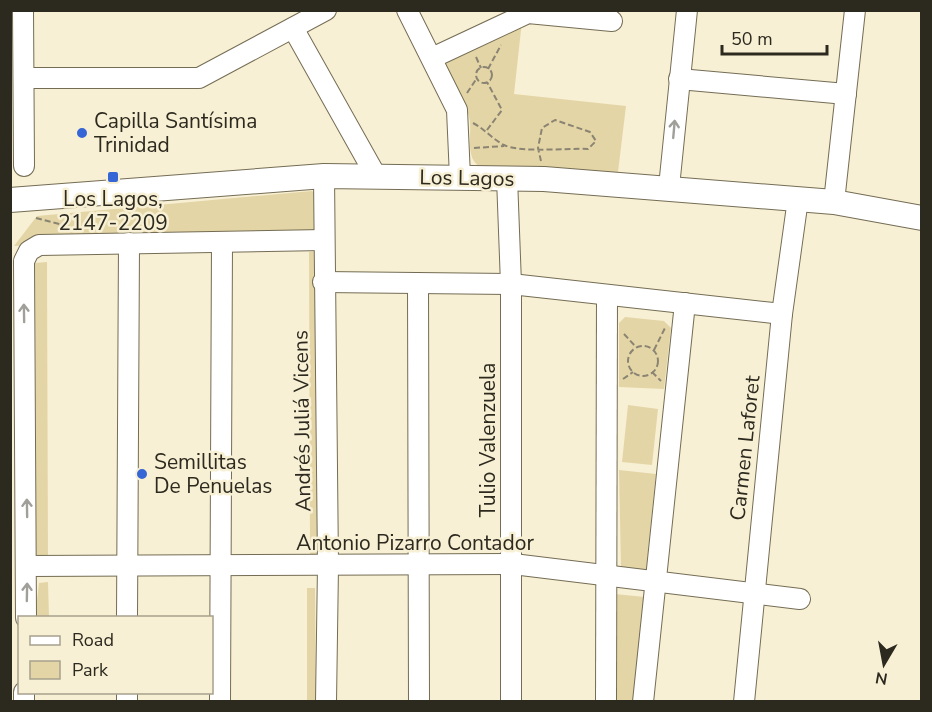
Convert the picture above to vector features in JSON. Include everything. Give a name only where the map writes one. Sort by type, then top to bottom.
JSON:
[{"type":"main road","name":"Los Lagos","points":[[10,200],[324,176],[376,176],[460,169],[507,178],[669,188],[834,202],[921,218]]},
{"type":"street","points":[[22,10],[24,166]]},
{"type":"street","points":[[24,78],[199,78],[326,10]]},
{"type":"street","points":[[407,10],[457,110],[460,169]]},
{"type":"street","points":[[669,188],[687,10]]},
{"type":"street","points":[[834,202],[855,10]]},
{"type":"street","points":[[432,58],[528,13],[612,21]]},
{"type":"street","points":[[293,28],[376,176]]},
{"type":"street","points":[[679,79],[846,94]]},
{"type":"street","name":"Andrés Juliá Vicens","points":[[324,176],[323,282],[328,566],[326,702]]},
{"type":"street","name":"Tulio Valenzuela","points":[[507,178],[511,284],[513,564],[511,702]]},
{"type":"street","name":"Carmen Laforet","points":[[744,702],[782,314],[798,199]]},
{"type":"street","points":[[26,616],[24,261],[29,252],[39,245],[324,240]]},
{"type":"street","points":[[220,702],[222,242]]},
{"type":"street","points":[[127,616],[129,243]]},
{"type":"street","points":[[323,282],[511,284],[782,314]]},
{"type":"street","points":[[418,283],[419,702]]},
{"type":"street","points":[[606,702],[607,295]]},
{"type":"street","points":[[643,702],[685,303]]},
{"type":"street","name":"Antonio Pizarro Contador","points":[[27,566],[513,564],[800,599]]},
{"type":"path","points":[[481,68],[486,68],[491,72],[491,80],[487,82],[481,82],[477,78],[481,68]]},
{"type":"path","points":[[487,82],[502,110],[487,130]]},
{"type":"path","points":[[471,113],[473,123],[487,130],[504,146]]},
{"type":"path","points":[[460,169],[471,148],[504,146],[520,149],[538,148],[588,149],[596,141],[590,132],[555,120],[542,128],[538,148],[544,179]]},
{"type":"path","points":[[34,217],[75,227]]},
{"type":"path","points":[[645,346],[656,354],[656,368],[648,375],[638,375],[630,368],[628,358],[636,347],[645,346]]},
{"type":"green space","points":[[522,21],[514,94],[626,106],[618,172],[484,169],[473,159],[468,113],[441,61]]},
{"type":"green space","points":[[312,191],[315,193],[315,234],[14,246],[37,216]]},
{"type":"green space","points":[[318,251],[319,555],[310,555],[309,252]]},
{"type":"green space","points":[[47,262],[48,560],[36,560],[35,263]]},
{"type":"green space","points":[[625,317],[664,321],[671,328],[664,389],[619,387],[619,323]]},
{"type":"green space","points":[[628,405],[658,409],[652,465],[622,462]]},
{"type":"green space","points":[[619,470],[656,474],[646,571],[621,568]]},
{"type":"green space","points":[[48,582],[49,616],[35,616],[39,583]]},
{"type":"green space","points":[[307,588],[315,588],[316,701],[307,701]]},
{"type":"green space","points":[[615,594],[645,597],[636,701],[612,702]]},
{"type":"place","name":"Capilla Santísima Trinidad","points":[[82,133]]},
{"type":"place","name":"Los Lagos, 2147-2209","points":[[113,177]]},
{"type":"place","name":"Semillitas De Penuelas","points":[[142,474]]}]
